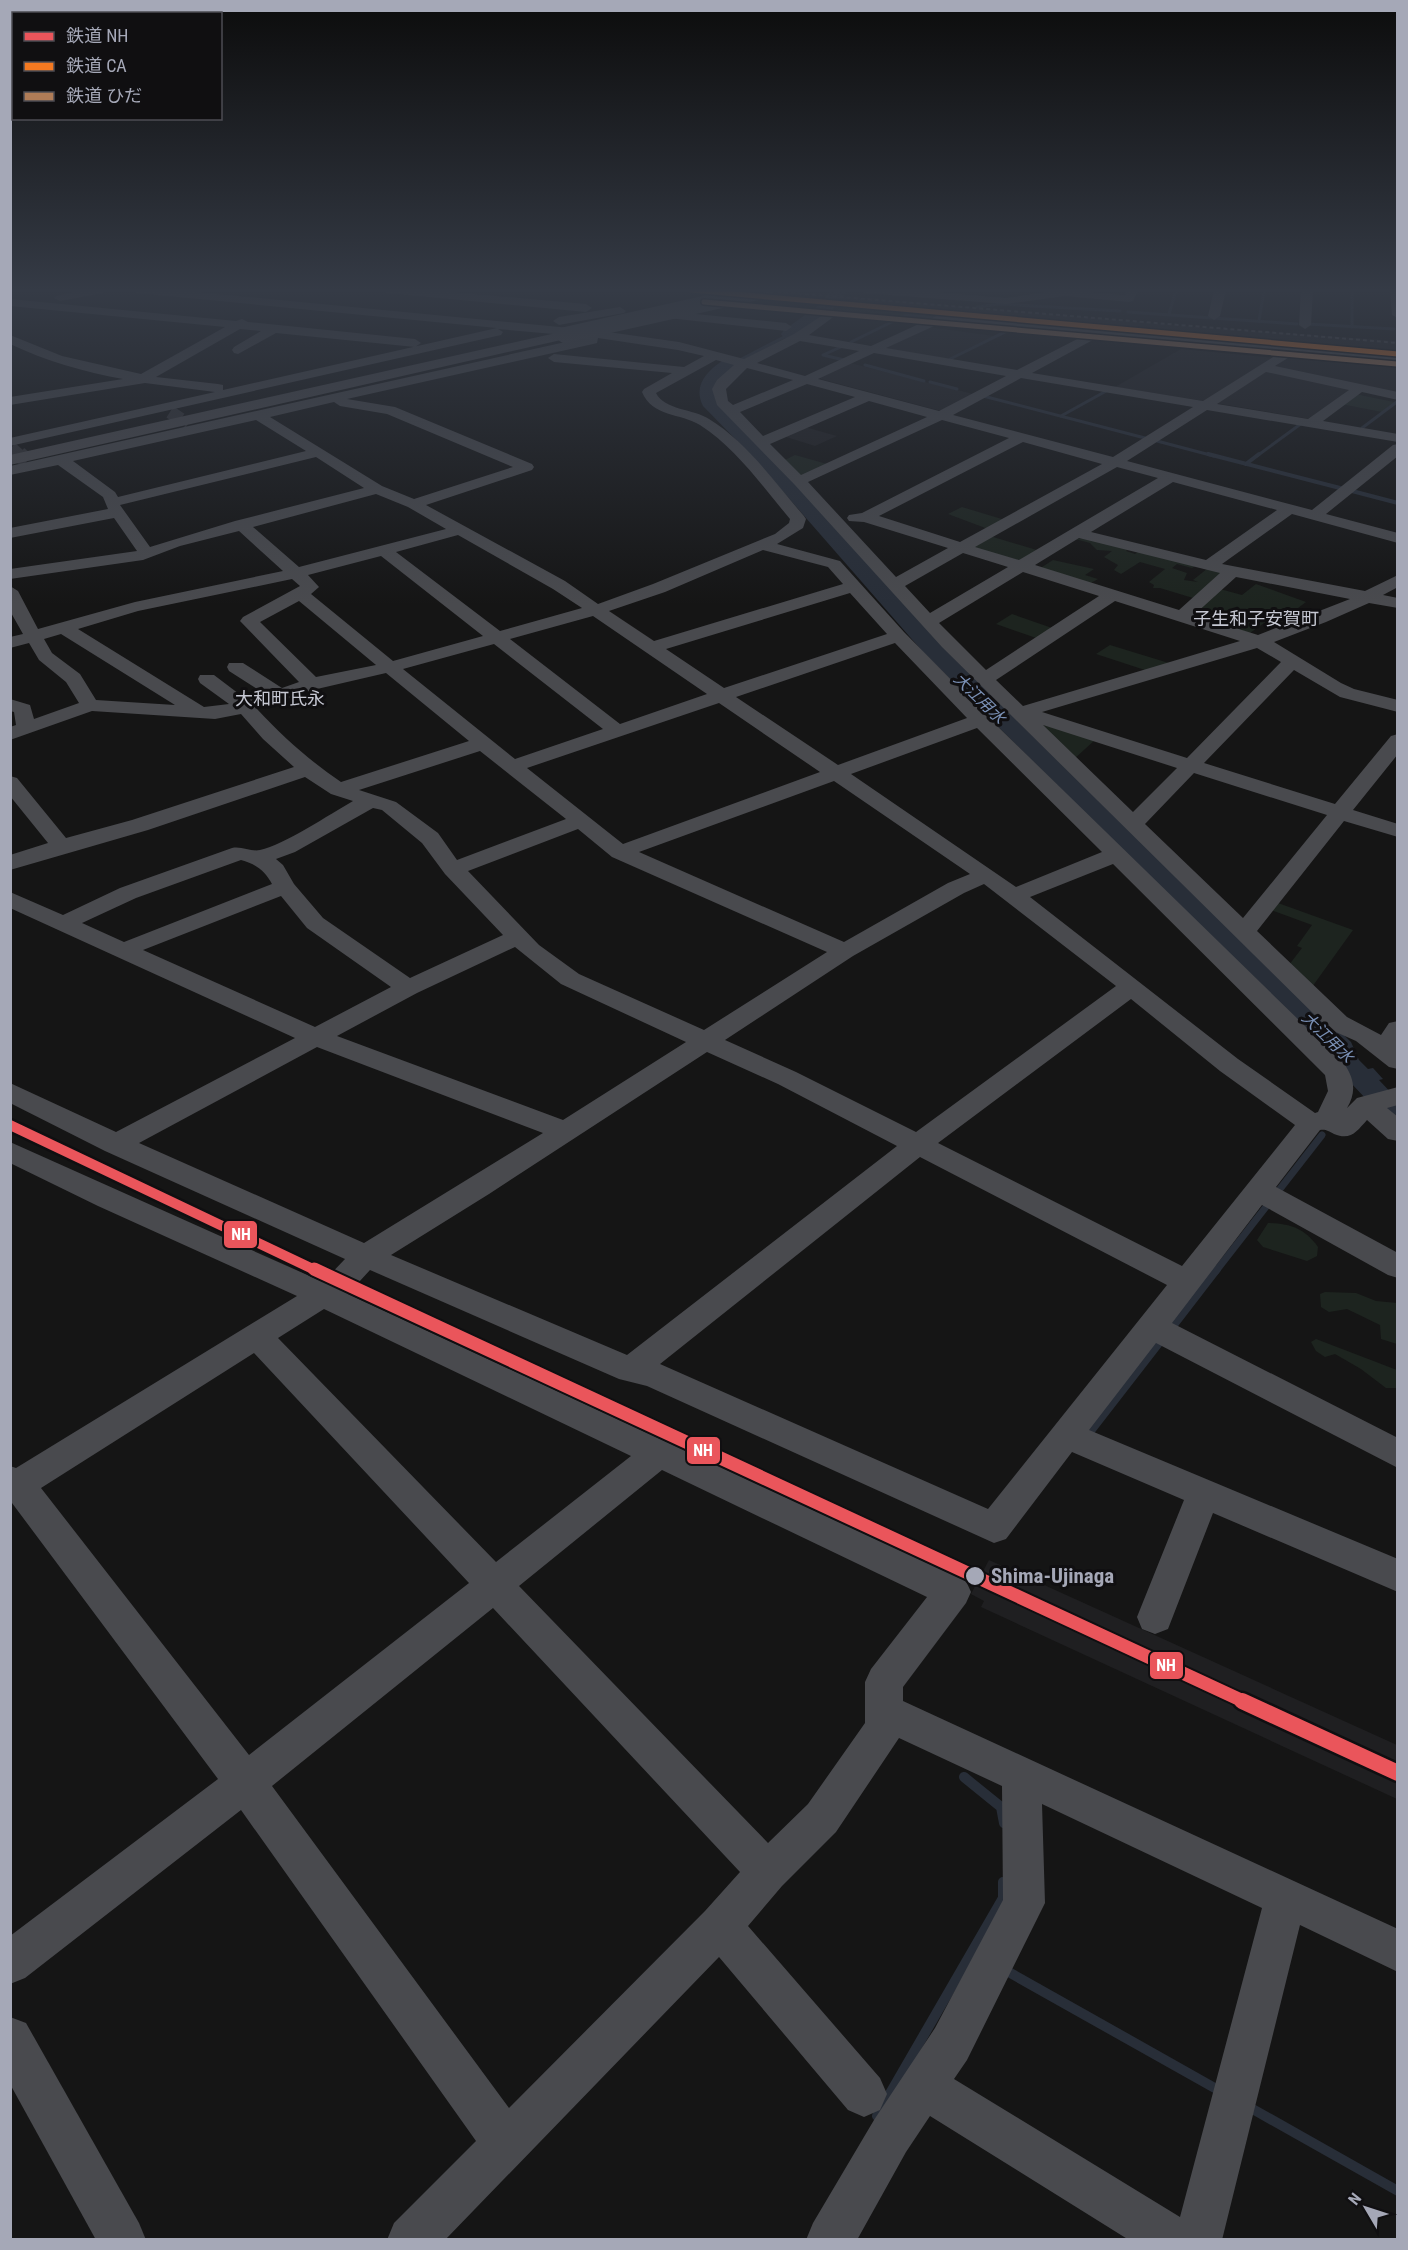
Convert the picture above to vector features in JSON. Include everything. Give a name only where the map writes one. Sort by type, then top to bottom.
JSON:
[{"type":"highway","points":[[11,449],[260,395]]},
{"type":"highway","points":[[24,462],[309,395]]},
{"type":"street","points":[[23,395],[61,406],[81,427]]},
{"type":"street","points":[[10,442],[168,409],[222,395]]},
{"type":"street","points":[[10,471],[24,462],[60,459],[191,426],[258,415],[347,395]]},
{"type":"street","points":[[18,732],[90,705],[215,713],[245,706],[312,684],[390,667],[596,610],[659,588],[761,545],[792,530],[797,525],[798,519],[725,439],[704,421],[661,406],[654,402],[650,395]]},
{"type":"street","points":[[720,395],[722,402],[799,480],[928,622],[1244,932],[1338,1023],[1393,1047]]},
{"type":"street","points":[[731,411],[771,395]]},
{"type":"street","points":[[865,395],[1398,538]]},
{"type":"street","points":[[799,480],[942,415],[979,395]]},
{"type":"street","points":[[1145,395],[1398,438]]},
{"type":"street","points":[[894,585],[1116,462],[1222,395]]},
{"type":"street","points":[[1311,423],[1350,395]]},
{"type":"street","points":[[762,442],[869,396]]},
{"type":"street","points":[[324,400],[390,410],[527,467],[413,504]]},
{"type":"street","points":[[10,410],[83,404]]},
{"type":"street","points":[[104,406],[168,409]]},
{"type":"street","points":[[258,415],[377,489],[413,504],[559,585],[987,875],[1229,1065],[1319,1121],[1345,1128],[1366,1104],[1398,1096]]},
{"type":"street","points":[[836,521],[865,517],[1022,436]]},
{"type":"street","points":[[1314,516],[1398,448]]},
{"type":"street","points":[[10,533],[115,508],[316,453]]},
{"type":"street","points":[[60,459],[110,495],[115,508],[146,552]]},
{"type":"street","points":[[928,622],[1172,477]]},
{"type":"street","points":[[10,574],[143,555],[146,552],[241,524],[377,489]]},
{"type":"street","points":[[1209,565],[1289,509]]},
{"type":"street","points":[[865,517],[1261,642],[1347,693],[1398,706]]},
{"type":"street","points":[[241,524],[311,587],[249,621],[312,684]]},
{"type":"street","points":[[10,643],[66,629],[135,607],[296,573],[460,530]]},
{"type":"street","points":[[1077,533],[1232,571],[1398,603]]},
{"type":"street","points":[[10,1092],[115,1144],[366,1256],[630,1370],[652,1374],[994,1527],[1066,1435],[1161,1332],[1185,1281],[1268,1196],[1319,1121],[1340,1097],[1342,1085],[1336,1071],[980,720],[898,636],[834,564],[761,545]]},
{"type":"street","points":[[384,550],[617,731]]},
{"type":"street","points":[[1182,617],[1232,571]]},
{"type":"street","points":[[1020,713],[1261,642],[1369,597],[1398,580]]},
{"type":"street","points":[[651,648],[855,586]]},
{"type":"street","points":[[300,593],[580,822],[620,852],[845,951]]},
{"type":"street","points":[[11,595],[45,656],[73,678],[90,705]]},
{"type":"street","points":[[985,679],[1113,595]]},
{"type":"street","points":[[66,629],[201,712]]},
{"type":"street","points":[[513,766],[723,697],[898,636]]},
{"type":"street","points":[[1134,824],[1292,661]]},
{"type":"street","points":[[236,667],[280,695]]},
{"type":"street","points":[[207,679],[245,706],[270,735],[338,790],[389,806],[430,838],[453,869],[518,937],[531,950],[570,979],[787,1078],[1185,1281]]},
{"type":"street","points":[[10,705],[23,708],[18,732]]},
{"type":"street","points":[[1020,713],[1398,831]]},
{"type":"street","points":[[620,852],[980,720]]},
{"type":"street","points":[[1244,932],[1398,740]]},
{"type":"street","points":[[338,790],[484,743]]},
{"type":"street","points":[[10,863],[61,846],[140,825],[308,768]]},
{"type":"street","points":[[10,782],[61,846]]},
{"type":"street","points":[[260,858],[287,847],[371,800]]},
{"type":"street","points":[[453,869],[580,822]]},
{"type":"street","points":[[64,923],[128,893],[240,853],[260,858],[275,870],[285,887],[315,923],[408,988]]},
{"type":"street","points":[[1014,896],[1116,854]]},
{"type":"street","points":[[505,2142],[245,1782],[13,1484],[325,1296],[366,1256],[566,1131],[845,951],[956,888],[987,875]]},
{"type":"street","points":[[123,950],[285,887]]},
{"type":"street","points":[[10,898],[317,1038],[566,1131]]},
{"type":"street","points":[[115,1144],[408,988],[518,937]]},
{"type":"street","points":[[630,1370],[917,1145],[1131,987]]},
{"type":"street","points":[[1366,1104],[1398,1132]]},
{"type":"street","points":[[10,1151],[108,1199],[325,1296],[953,1592],[884,1682],[884,1728],[822,1818],[768,1872],[720,1926],[411,2240]]},
{"type":"street","points":[[1268,1196],[1398,1268]]},
{"type":"street","points":[[1161,1332],[1398,1454]]},
{"type":"street","points":[[258,1337],[768,1872]]},
{"type":"street","points":[[1066,1435],[1398,1576]]},
{"type":"street","points":[[10,1963],[245,1782],[659,1453]]},
{"type":"street","points":[[1155,1617],[1203,1494]]},
{"type":"street","points":[[885,1712],[1398,1951]]},
{"type":"street","points":[[830,2240],[890,2136],[951,2044],[1023,1903],[1021,1775]]},
{"type":"street","points":[[1198,2240],[1286,1897]]},
{"type":"street","points":[[720,1926],[864,2094]]},
{"type":"street","points":[[10,2039],[122,2240]]},
{"type":"street","points":[[923,2086],[1174,2240]]},
{"type":"shaded area","points":[[881,395],[971,395],[944,410]]},
{"type":"shaded area","points":[[1166,395],[1214,395],[1204,401]]},
{"type":"shaded area","points":[[1228,395],[1344,395],[1310,419],[1215,403]]},
{"type":"shaded area","points":[[1354,395],[1394,402],[1382,412],[1341,404]]},
{"type":"shaded area","points":[[805,427],[837,436],[815,446],[783,436]]},
{"type":"shaded area","points":[[795,455],[827,464],[805,475],[799,475],[785,460]]},
{"type":"shaded area","points":[[962,507],[1005,520],[988,529],[948,514]]},
{"type":"shaded area","points":[[990,536],[1040,551],[1023,561],[975,549],[973,545]]},
{"type":"shaded area","points":[[1085,538],[1128,549],[1126,551],[1135,554],[1140,551],[1197,565],[1192,568],[1177,564],[1172,568],[1187,573],[1184,580],[1198,582],[1193,580],[1208,568],[1223,573],[1193,598],[1153,588],[1154,585],[1149,582],[1165,569],[1140,562],[1121,574],[1114,570],[1118,565],[1104,557],[1112,551],[1097,550],[1090,543],[1075,539]]},
{"type":"shaded area","points":[[1053,560],[1094,569],[1085,575],[1098,579],[1089,584],[1039,569]]},
{"type":"shaded area","points":[[1256,584],[1306,602],[1274,626],[1264,623],[1250,633],[1196,618],[1193,614],[1220,589],[1242,595]]},
{"type":"shaded area","points":[[1012,614],[1055,629],[1039,639],[996,624]]},
{"type":"shaded area","points":[[1110,645],[1172,664],[1148,671],[1096,654]]},
{"type":"shaded area","points":[[1036,723],[1096,739],[1074,759]]},
{"type":"shaded area","points":[[1278,903],[1353,930],[1312,987],[1289,965],[1302,948],[1297,946],[1312,925],[1271,910]]},
{"type":"shaded area","points":[[1268,1223],[1284,1224],[1308,1235],[1318,1247],[1317,1256],[1307,1261],[1263,1247],[1257,1240]]},
{"type":"shaded area","points":[[1325,1292],[1356,1293],[1376,1301],[1397,1303],[1397,1344],[1381,1339],[1380,1325],[1347,1309],[1329,1312],[1321,1307],[1320,1294]]},
{"type":"shaded area","points":[[1316,1339],[1397,1370],[1397,1388],[1386,1388],[1361,1369],[1335,1354],[1325,1357],[1316,1351],[1311,1342]]},
{"type":"shaded area","points":[[989,1560],[1397,1745],[1397,1799],[981,1607],[984,1601],[971,1594]]},
{"type":"water","name":"大江用水","points":[[700,395],[719,395],[941,644],[1351,1042],[1359,1060],[1368,1069],[1373,1068],[1383,1079],[1379,1080],[1397,1099],[1397,1128],[1367,1100],[1258,985],[923,652],[751,455],[703,406]]},
{"type":"waterway","points":[[1061,416],[1099,395]]},
{"type":"waterway","points":[[983,396],[1145,438]]},
{"type":"waterway","points":[[1362,428],[1398,401]]},
{"type":"waterway","points":[[1257,456],[1302,423]]},
{"type":"waterway","points":[[1157,441],[1214,456]]},
{"type":"waterway","points":[[1208,454],[1246,464]]},
{"type":"waterway","points":[[1246,464],[1259,454]]},
{"type":"waterway","points":[[1246,464],[1340,488]]},
{"type":"waterway","points":[[1352,491],[1398,503]]},
{"type":"waterway","points":[[1216,1271],[1322,1135]]},
{"type":"waterway","points":[[1170,1330],[1217,1269]]},
{"type":"waterway","points":[[1087,1436],[1163,1338]]},
{"type":"waterway","points":[[964,1777],[1001,1807],[1004,1823]]},
{"type":"waterway","points":[[877,2116],[1003,1898],[1003,1882]]},
{"type":"waterway","points":[[1005,1970],[1220,2091]]},
{"type":"waterway","points":[[1249,2107],[1398,2191]]},
{"type":"tunnel","points":[[170,412],[188,424]]},
{"type":"tunnel","points":[[11,448],[20,456]]},
{"type":"tunnel","points":[[19,454],[27,461]]},
{"type":"rail line","name":"NH","points":[[10,1125],[341,1282],[1398,1773]]},
{"type":"place","name":"Shima-Ujinaga","points":[[975,1576]]},
{"type":"district","name":"子生和子安賀町","points":[[1256,619]]},
{"type":"district","name":"大和町氏永","points":[[280,699]]}]
